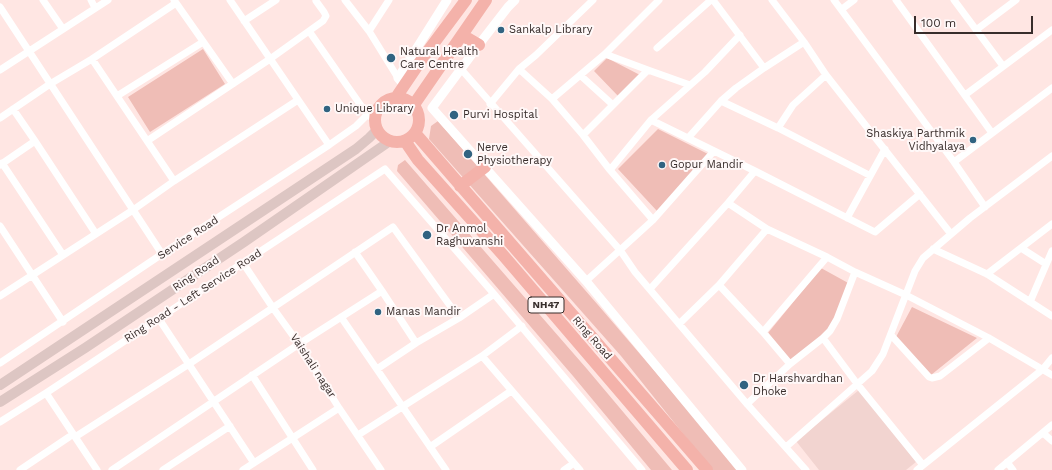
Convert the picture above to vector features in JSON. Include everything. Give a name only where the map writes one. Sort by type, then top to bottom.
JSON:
[{"type":"highway","points":[[395,99],[401,82],[466,0]]},
{"type":"highway","points":[[413,106],[486,0]]},
{"type":"highway","points":[[462,35],[479,45]]},
{"type":"highway","points":[[395,99],[402,99],[408,102],[416,110],[419,117],[418,126],[415,133],[405,141],[398,142],[390,141],[385,138],[373,121],[381,105],[395,99]]},
{"type":"highway","name":"Ring Road","points":[[415,133],[706,470]]},
{"type":"highway","name":"Ring Road","points":[[405,141],[418,160],[508,261],[687,470]]},
{"type":"highway","points":[[460,186],[485,167]]},
{"type":"main road","name":"Ring Road","points":[[0,385],[356,149],[369,138],[373,121]]},
{"type":"main road","name":"Ring Road","points":[[0,402],[85,348],[244,242],[390,141]]},
{"type":"street","points":[[43,0],[63,29]]},
{"type":"street","points":[[91,0],[96,8]]},
{"type":"street","points":[[0,70],[108,0]]},
{"type":"street","points":[[230,0],[329,145]]},
{"type":"street","points":[[244,21],[276,0]]},
{"type":"street","points":[[345,0],[369,31],[401,82],[447,0]]},
{"type":"street","points":[[369,31],[389,0]]},
{"type":"street","points":[[515,0],[508,7],[432,108],[586,281],[742,470]]},
{"type":"street","points":[[490,104],[519,69],[536,55],[593,0]]},
{"type":"street","points":[[552,99],[605,54],[659,0]]},
{"type":"street","points":[[657,48],[712,0],[764,68]]},
{"type":"street","points":[[772,0],[804,42],[826,75],[951,234]]},
{"type":"street","points":[[834,0],[954,162],[985,207]]},
{"type":"street","points":[[842,9],[854,0]]},
{"type":"street","points":[[896,0],[992,133]]},
{"type":"street","points":[[954,0],[1003,66]]},
{"type":"street","points":[[976,30],[1016,0]]},
{"type":"street","points":[[147,141],[270,59],[323,21],[326,16],[316,1]]},
{"type":"street","points":[[0,118],[50,84],[92,59],[175,2],[233,84]]},
{"type":"street","points":[[0,7],[162,254]]},
{"type":"street","points":[[965,95],[1052,30]]},
{"type":"street","points":[[308,31],[373,121]]},
{"type":"street","points":[[610,170],[650,120],[704,72],[740,35]]},
{"type":"street","points":[[117,96],[203,42]]},
{"type":"street","points":[[688,138],[721,101],[736,88],[804,42]]},
{"type":"street","points":[[605,54],[690,85]]},
{"type":"street","points":[[92,59],[174,181]]},
{"type":"street","points":[[461,69],[490,104],[620,250],[635,272],[747,404],[806,470]]},
{"type":"street","points":[[519,69],[552,99],[653,220]]},
{"type":"street","points":[[583,135],[648,70]]},
{"type":"street","points":[[580,75],[613,105]]},
{"type":"street","points":[[778,128],[793,105],[826,75]]},
{"type":"street","points":[[954,162],[1052,88]]},
{"type":"street","points":[[0,296],[133,210],[174,181],[298,100]]},
{"type":"street","points":[[721,101],[778,128],[869,175]]},
{"type":"street","points":[[12,109],[35,141],[96,234]]},
{"type":"street","points":[[650,120],[875,232],[920,194]]},
{"type":"street","name":"Service Road","points":[[0,363],[356,126],[373,121]]},
{"type":"street","points":[[35,141],[1,164],[63,255]]},
{"type":"street","points":[[847,218],[884,149]]},
{"type":"street","points":[[586,281],[653,220],[714,151]]},
{"type":"street","points":[[786,448],[872,371],[883,354],[915,271],[923,258],[985,207],[1052,156]]},
{"type":"street","name":"Ring Road - Left Service Road","points":[[0,422],[159,319],[385,169],[494,294]]},
{"type":"street","points":[[650,289],[755,171]]},
{"type":"street","points":[[728,203],[767,229],[906,295],[989,338],[1052,375]]},
{"type":"street","points":[[987,274],[1052,224]]},
{"type":"street","points":[[0,226],[63,322]]},
{"type":"street","points":[[20,470],[189,364],[393,227],[459,318]]},
{"type":"street","points":[[680,324],[719,285],[767,229]]},
{"type":"street","points":[[1021,248],[1046,264]]},
{"type":"street","points":[[933,249],[987,274],[1052,316]]},
{"type":"street","points":[[1030,302],[1052,251]]},
{"type":"street","points":[[355,252],[416,343]]},
{"type":"street","points":[[764,332],[827,257]]},
{"type":"street","name":"Vaishali nagar","points":[[244,263],[273,308],[299,344],[339,408],[382,470]]},
{"type":"street","points":[[747,404],[790,364],[830,331],[837,319],[855,272]]},
{"type":"street","points":[[719,285],[764,332],[790,364]]},
{"type":"street","points":[[112,470],[252,375],[382,291]]},
{"type":"street","points":[[377,369],[416,343],[459,318],[494,294],[640,469]]},
{"type":"street","points":[[341,317],[446,470]]},
{"type":"street","points":[[159,319],[254,463]]},
{"type":"street","points":[[358,435],[482,356],[522,326]]},
{"type":"street","points":[[891,335],[929,377],[932,378],[940,376],[989,338]]},
{"type":"street","points":[[823,338],[920,468],[1043,369],[1052,358]]},
{"type":"street","points":[[482,356],[580,470]]},
{"type":"street","points":[[252,375],[313,470]]},
{"type":"street","points":[[430,447],[511,391]]},
{"type":"street","points":[[46,393],[72,437],[96,470]]},
{"type":"street","points":[[243,470],[339,408]]},
{"type":"street","points":[[998,470],[1052,425]]},
{"type":"street","points":[[163,470],[230,426]]},
{"type":"street","points":[[1043,433],[1052,441]]},
{"type":"street","points":[[1007,462],[1013,470]]},
{"type":"street","points":[[564,470],[574,463]]},
{"type":"shaded area","points":[[203,49],[225,84],[150,132],[128,97]]},
{"type":"shaded area","points":[[607,58],[640,75],[619,97],[594,71]]},
{"type":"shaded area","points":[[438,121],[706,431],[737,470],[712,470],[621,356],[429,139],[431,126]]},
{"type":"shaded area","points":[[658,129],[710,155],[657,211],[618,169]]},
{"type":"shaded area","points":[[405,160],[587,369],[672,470],[651,470],[573,376],[397,171],[398,165]]},
{"type":"shaded area","points":[[821,268],[850,284],[837,317],[825,336],[791,361],[768,333]]},
{"type":"shaded area","points":[[912,307],[977,338],[931,375],[896,337]]},
{"type":"shaded area","points":[[859,390],[916,462],[906,470],[819,470],[796,441]]},
{"type":"place","name":"Sankalp Library","points":[[501,30]]},
{"type":"place","name":"Natural Health Care Centre","points":[[391,58]]},
{"type":"place","name":"Unique Library","points":[[327,109]]},
{"type":"place","name":"Purvi Hospital","points":[[454,115]]},
{"type":"place","name":"Shaskiya Parthmik Vidhyalaya","points":[[973,140]]},
{"type":"place","name":"Nerve Physiotherapy","points":[[468,154]]},
{"type":"place","name":"Gopur Mandir","points":[[662,165]]},
{"type":"place","name":"Dr Anmol Raghuvanshi","points":[[427,235]]},
{"type":"place","name":"Manas Mandir","points":[[378,312]]},
{"type":"place","name":"Dr Harshvardhan Dhoke","points":[[744,385]]}]
